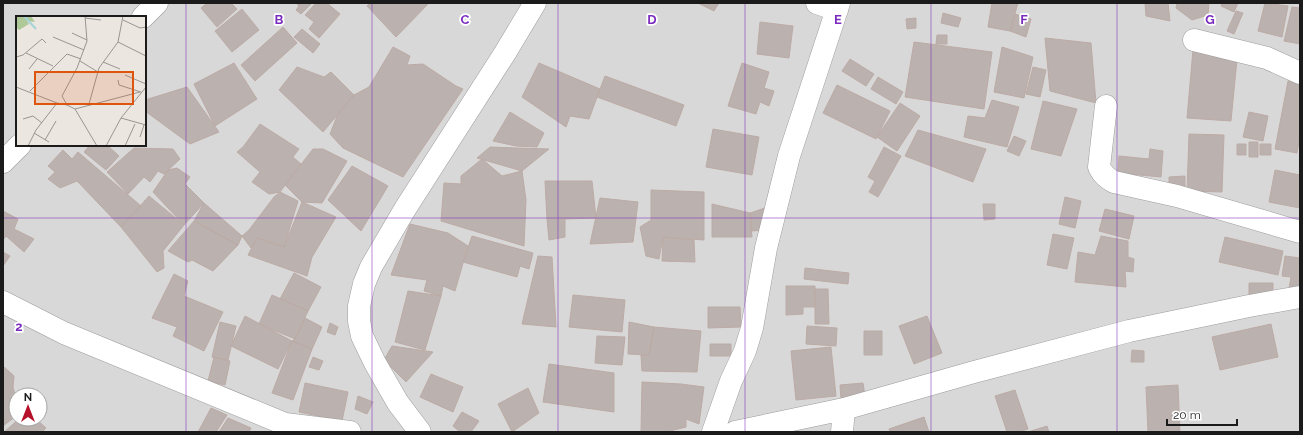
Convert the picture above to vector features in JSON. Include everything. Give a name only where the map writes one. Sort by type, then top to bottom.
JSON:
[{"type":"street","points":[[144,16],[157,3]]},
{"type":"street","points":[[420,432],[398,403],[375,363],[362,336],[358,306],[370,267],[535,3]]},
{"type":"street","points":[[713,432],[752,328],[766,248],[789,156],[838,6],[817,3]]},
{"type":"street","points":[[1194,40],[1267,58],[1300,73]]},
{"type":"street","points":[[1106,106],[1099,167],[1106,178],[1114,182],[1177,196],[1300,232]]},
{"type":"street","points":[[3,162],[19,146]]},
{"type":"street","points":[[735,432],[844,409],[974,372],[1129,331],[1300,297]]},
{"type":"street","points":[[3,302],[64,333],[282,428],[350,432]]},
{"type":"street","points":[[842,432],[844,409]]},
{"type":"shaded area","points":[[3,3],[1300,3],[1300,432],[3,432]]},
{"type":"building","points":[[207,3],[231,3],[237,9],[217,27],[201,8]]},
{"type":"building","points":[[296,3],[312,3],[301,14],[296,10],[299,6]]},
{"type":"building","points":[[316,3],[327,3],[340,14],[319,38],[309,29],[314,22],[305,15]]},
{"type":"building","points":[[370,3],[429,3],[396,37],[367,6]]},
{"type":"building","points":[[698,3],[719,3],[714,11]]},
{"type":"building","points":[[992,3],[1018,3],[1010,31],[988,27]]},
{"type":"building","points":[[1145,3],[1168,3],[1170,21],[1146,16]]},
{"type":"building","points":[[1177,3],[1209,3],[1208,15],[1192,20],[1176,8]]},
{"type":"building","points":[[1222,3],[1238,3],[1234,12],[1221,6]]},
{"type":"building","points":[[1265,3],[1288,6],[1282,37],[1258,31]]},
{"type":"building","points":[[1292,7],[1300,8],[1300,44],[1284,41]]},
{"type":"building","points":[[242,9],[259,30],[232,52],[215,31]]},
{"type":"building","points":[[1236,11],[1243,13],[1234,34],[1227,31]]},
{"type":"building","points":[[943,13],[961,18],[958,27],[941,23]]},
{"type":"building","points":[[1015,14],[1031,19],[1026,37],[1010,31]]},
{"type":"building","points":[[916,18],[916,28],[907,29],[906,19]]},
{"type":"building","points":[[760,22],[793,26],[789,58],[757,54]]},
{"type":"building","points":[[283,27],[297,43],[255,81],[241,65]]},
{"type":"building","points":[[302,29],[320,44],[313,53],[294,37]]},
{"type":"building","points":[[937,35],[947,35],[947,44],[936,44]]},
{"type":"building","points":[[1045,38],[1091,43],[1096,103],[1050,91]]},
{"type":"building","points":[[914,42],[992,52],[984,109],[905,97]]},
{"type":"building","points":[[393,47],[410,56],[407,65],[423,64],[463,89],[403,177],[343,148],[330,134],[337,116],[354,95],[369,87]]},
{"type":"building","points":[[1002,47],[1033,57],[1024,98],[994,92]]},
{"type":"building","points":[[1193,50],[1237,59],[1231,121],[1187,118]]},
{"type":"building","points":[[850,59],[874,74],[866,86],[842,71]]},
{"type":"building","points":[[234,63],[257,99],[215,126],[194,84]]},
{"type":"building","points":[[539,63],[600,89],[589,119],[570,116],[566,127],[522,97]]},
{"type":"building","points":[[742,63],[769,72],[764,88],[774,91],[769,106],[760,102],[756,114],[728,106]]},
{"type":"building","points":[[297,67],[324,77],[331,72],[354,95],[323,132],[279,90]]},
{"type":"building","points":[[1033,67],[1046,70],[1040,97],[1026,94]]},
{"type":"building","points":[[605,76],[684,105],[676,126],[597,97]]},
{"type":"building","points":[[878,77],[903,92],[896,104],[871,89]]},
{"type":"building","points":[[1288,81],[1300,84],[1300,136],[1297,153],[1275,149]]},
{"type":"building","points":[[837,85],[890,111],[876,139],[823,113]]},
{"type":"building","points":[[187,87],[219,132],[190,144],[146,112],[146,100]]},
{"type":"building","points":[[992,100],[1019,107],[1007,147],[964,137],[968,116],[985,118]]},
{"type":"building","points":[[1043,101],[1077,109],[1061,156],[1031,149]]},
{"type":"building","points":[[900,103],[920,116],[897,151],[877,137]]},
{"type":"building","points":[[510,112],[544,133],[537,147],[516,146],[493,141]]},
{"type":"building","points":[[1249,112],[1268,116],[1263,141],[1243,137]]},
{"type":"building","points":[[260,124],[299,149],[293,157],[301,164],[280,192],[269,194],[252,182],[260,172],[237,152],[243,147]]},
{"type":"building","points":[[713,129],[759,137],[752,175],[706,167]]},
{"type":"building","points":[[918,130],[986,149],[973,182],[905,156]]},
{"type":"building","points":[[1189,134],[1224,135],[1222,192],[1187,191]]},
{"type":"building","points":[[1014,136],[1026,141],[1019,156],[1007,151]]},
{"type":"building","points":[[1249,142],[1258,142],[1258,157],[1249,157]]},
{"type":"building","points":[[1237,144],[1246,144],[1246,155],[1237,155]]},
{"type":"building","points":[[1260,144],[1271,144],[1271,155],[1260,155]]},
{"type":"building","points":[[89,146],[108,146],[119,156],[106,170],[84,152]]},
{"type":"building","points":[[490,147],[549,149],[522,171],[477,158]]},
{"type":"building","points":[[884,147],[901,156],[878,197],[869,192],[875,181],[868,177]]},
{"type":"building","points":[[134,148],[173,149],[180,159],[164,174],[158,171],[150,182],[144,177],[128,194],[107,172]]},
{"type":"building","points":[[313,149],[323,149],[347,161],[322,203],[302,202],[285,185]]},
{"type":"building","points":[[1150,149],[1163,151],[1161,177],[1118,173],[1119,156],[1149,159]]},
{"type":"building","points":[[63,150],[72,159],[78,152],[141,206],[121,227],[77,181],[60,188],[48,179],[55,172],[48,166]]},
{"type":"building","points":[[482,159],[502,176],[522,171],[526,200],[524,246],[441,221],[444,183],[461,184],[461,176]]},
{"type":"building","points":[[352,166],[388,186],[361,231],[328,200]]},
{"type":"building","points":[[177,168],[190,177],[185,184],[204,203],[184,225],[153,192],[168,170]]},
{"type":"building","points":[[1275,170],[1300,175],[1300,208],[1269,202]]},
{"type":"building","points":[[1185,176],[1185,188],[1169,188],[1169,177]]},
{"type":"building","points":[[545,181],[592,181],[596,218],[565,219],[565,237],[549,240]]},
{"type":"building","points":[[651,190],[704,192],[704,240],[663,237],[659,259],[646,256],[640,227],[651,220]]},
{"type":"building","points":[[280,192],[298,201],[284,247],[257,238],[251,248],[242,236],[249,230],[274,197]]},
{"type":"building","points":[[149,196],[184,225],[163,251],[164,268],[157,272],[121,227]]},
{"type":"building","points":[[1065,197],[1081,201],[1075,228],[1059,224]]},
{"type":"building","points":[[600,198],[638,202],[633,242],[590,244]]},
{"type":"building","points":[[302,202],[336,217],[312,257],[307,276],[248,255],[257,238],[284,247]]},
{"type":"building","points":[[204,203],[242,236],[238,245],[194,221]]},
{"type":"building","points":[[712,204],[750,213],[752,237],[712,237]]},
{"type":"building","points":[[983,204],[995,204],[995,219],[984,220]]},
{"type":"building","points":[[765,208],[763,230],[752,231],[750,213]]},
{"type":"building","points":[[1105,209],[1134,216],[1129,239],[1099,231]]},
{"type":"building","points":[[3,211],[18,219],[14,229],[34,239],[24,252],[6,236],[3,240]]},
{"type":"building","points":[[194,221],[238,245],[213,271],[192,260],[188,262],[168,251]]},
{"type":"building","points":[[410,224],[448,233],[468,246],[455,291],[443,286],[441,296],[424,291],[427,280],[391,275]]},
{"type":"building","points":[[1053,234],[1074,238],[1067,269],[1047,265]]},
{"type":"building","points":[[472,236],[533,253],[529,269],[520,266],[517,277],[463,262]]},
{"type":"building","points":[[1101,236],[1128,241],[1128,257],[1134,259],[1133,272],[1125,271],[1126,287],[1075,282],[1078,252],[1095,255]]},
{"type":"building","points":[[663,237],[694,240],[695,262],[662,261]]},
{"type":"building","points":[[1225,237],[1283,251],[1278,275],[1219,262]]},
{"type":"building","points":[[3,252],[10,256],[3,266]]},
{"type":"building","points":[[538,256],[552,257],[556,327],[522,324]]},
{"type":"building","points":[[1285,256],[1300,258],[1300,289],[1289,288],[1291,277],[1282,276]]},
{"type":"building","points":[[805,268],[849,273],[848,284],[804,279]]},
{"type":"building","points":[[294,273],[321,287],[308,311],[280,299]]},
{"type":"building","points":[[174,274],[188,281],[184,296],[223,312],[204,351],[173,336],[177,327],[152,318]]},
{"type":"building","points":[[1249,283],[1273,283],[1273,295],[1249,295]]},
{"type":"building","points":[[786,286],[815,286],[815,307],[803,307],[803,314],[786,315]]},
{"type":"building","points":[[815,289],[828,289],[829,324],[815,324]]},
{"type":"building","points":[[408,291],[441,296],[425,350],[395,342]]},
{"type":"building","points":[[272,295],[308,311],[295,339],[259,324]]},
{"type":"building","points":[[573,295],[625,300],[622,332],[569,327]]},
{"type":"building","points":[[708,307],[740,307],[741,327],[708,328]]},
{"type":"building","points":[[245,316],[292,341],[278,369],[231,346]]},
{"type":"building","points":[[927,316],[942,353],[914,364],[899,326]]},
{"type":"building","points":[[305,318],[322,327],[312,349],[292,341],[295,339]]},
{"type":"building","points":[[220,322],[236,326],[228,360],[212,357]]},
{"type":"building","points":[[629,322],[654,327],[649,355],[628,354]]},
{"type":"building","points":[[330,323],[338,327],[335,335],[327,332]]},
{"type":"building","points":[[1271,324],[1278,357],[1220,370],[1212,337]]},
{"type":"building","points":[[807,326],[837,328],[836,346],[806,344]]},
{"type":"building","points":[[654,327],[701,331],[697,372],[642,371],[641,355],[649,355]]},
{"type":"building","points":[[864,331],[882,331],[882,355],[864,355]]},
{"type":"building","points":[[597,336],[625,337],[622,365],[595,363]]},
{"type":"building","points":[[292,341],[312,349],[293,400],[272,393]]},
{"type":"building","points":[[710,344],[731,344],[731,356],[710,356]]},
{"type":"building","points":[[392,346],[433,352],[406,382],[384,360]]},
{"type":"building","points":[[831,347],[836,396],[796,400],[791,351]]},
{"type":"building","points":[[1132,350],[1144,351],[1144,362],[1131,362]]},
{"type":"building","points":[[214,357],[230,361],[225,385],[208,381]]},
{"type":"building","points":[[313,357],[323,361],[319,370],[309,367]]},
{"type":"building","points":[[549,364],[614,373],[614,412],[543,402]]},
{"type":"building","points":[[3,366],[14,376],[13,387],[8,387],[8,422],[3,426]]},
{"type":"building","points":[[431,374],[463,387],[453,412],[420,397]]},
{"type":"building","points":[[642,382],[704,387],[699,424],[686,419],[686,427],[666,432],[641,432]]},
{"type":"building","points":[[305,383],[348,392],[342,421],[299,412]]},
{"type":"building","points":[[863,383],[865,396],[841,399],[840,385]]},
{"type":"building","points":[[1178,385],[1180,432],[1148,432],[1146,387]]},
{"type":"building","points":[[528,388],[539,413],[512,432],[498,404]]},
{"type":"building","points":[[1015,390],[1028,429],[1019,432],[1007,432],[995,396]]},
{"type":"building","points":[[358,396],[373,402],[367,414],[355,409]]},
{"type":"building","points":[[211,408],[227,415],[216,432],[198,432]]},
{"type":"building","points":[[462,412],[479,421],[471,432],[460,432],[453,426]]},
{"type":"building","points":[[924,417],[929,432],[890,432],[889,429]]},
{"type":"building","points":[[228,418],[251,428],[249,432],[219,432]]},
{"type":"building","points":[[1047,426],[1049,432],[1028,432]]},
{"type":"building","points":[[10,427],[46,428],[42,432],[4,432]]}]
